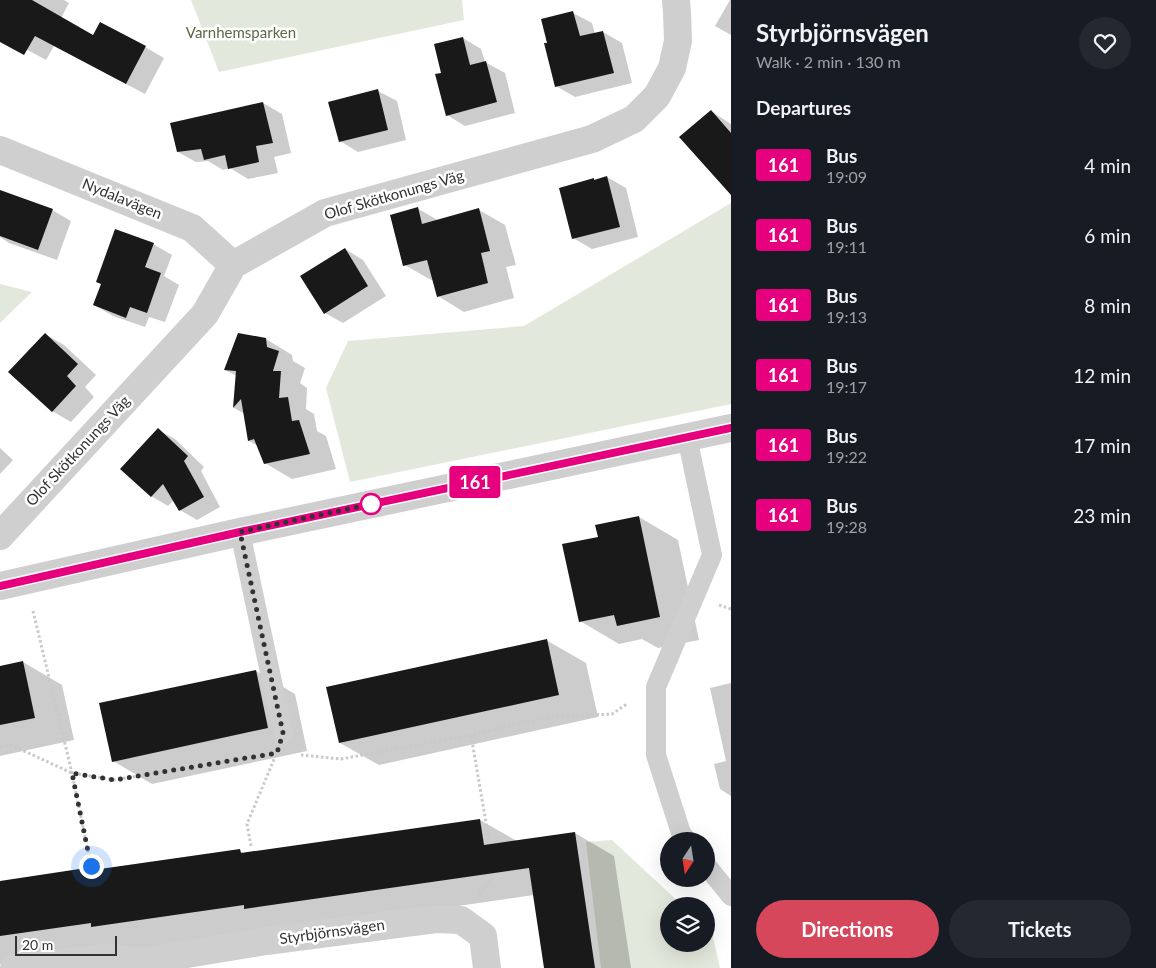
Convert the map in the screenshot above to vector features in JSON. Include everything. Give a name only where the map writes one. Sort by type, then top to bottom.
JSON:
[{"type":"street","name":"Olof Skötkonungs Väg","points":[[0,536],[205,314],[233,265],[325,213],[592,139],[634,119],[656,96],[672,68],[678,41],[676,0]]},
{"type":"street","name":"Nydalavägen","points":[[0,150],[192,228],[233,265]]},
{"type":"street","points":[[13,583],[240,532],[731,428]]},
{"type":"street","name":"Styrbjörnsvägen","points":[[14,968],[106,958],[145,964],[266,941],[436,918],[461,920],[483,936],[487,968]]},
{"type":"lane","points":[[681,832],[656,755],[656,687],[712,555],[687,437]]},
{"type":"lane","points":[[240,532],[283,733]]},
{"type":"lane","points":[[715,876],[731,896]]},
{"type":"path","points":[[13,583],[72,773],[91,866]]},
{"type":"path","points":[[0,747],[12,745],[72,773],[114,780],[277,753],[341,759],[471,735],[549,717],[612,714],[656,687]]},
{"type":"path","points":[[252,846],[248,824],[277,753],[283,733]]},
{"type":"path","points":[[471,735],[489,840]]},
{"type":"green space","name":"Varnhemsparken","points":[[191,0],[462,0],[464,20],[219,72]]},
{"type":"green space","points":[[731,203],[731,404],[350,482],[326,388],[348,341],[524,326]]},
{"type":"green space","points":[[0,284],[32,292],[0,323]]},
{"type":"green space","points":[[612,840],[660,885],[660,888],[664,888],[673,897],[660,897],[660,952],[715,952],[715,946],[720,968],[601,968],[586,842]]},
{"type":"building","points":[[0,0],[32,0],[93,35],[100,22],[146,46],[126,84],[35,36],[24,55],[0,42]]},
{"type":"building","points":[[573,11],[580,36],[603,31],[614,73],[555,87],[544,43],[547,43],[541,19]]},
{"type":"building","points":[[463,37],[470,65],[486,61],[497,102],[446,116],[435,74],[441,73],[434,44]]},
{"type":"building","points":[[378,89],[388,130],[339,142],[328,102]]},
{"type":"building","points":[[263,102],[273,143],[256,146],[259,162],[228,169],[225,155],[204,160],[201,149],[177,152],[170,123]]},
{"type":"building","points":[[711,110],[731,133],[731,195],[679,137]]},
{"type":"building","points":[[607,176],[620,227],[572,239],[559,188]]},
{"type":"building","points":[[0,190],[53,209],[38,250],[0,236]]},
{"type":"building","points":[[418,207],[422,224],[479,208],[490,251],[481,253],[488,283],[437,297],[427,260],[403,266],[390,215]]},
{"type":"building","points":[[115,229],[154,243],[145,267],[161,273],[147,313],[130,307],[126,318],[93,305],[101,284],[96,282]]},
{"type":"building","points":[[345,248],[368,286],[324,314],[300,276]]},
{"type":"building","points":[[45,333],[78,364],[67,376],[76,386],[52,412],[8,372]]},
{"type":"building","points":[[238,333],[266,338],[267,347],[279,351],[273,371],[281,371],[279,398],[288,397],[292,421],[299,420],[310,454],[264,464],[254,439],[248,441],[241,399],[233,408],[236,371],[224,370]]},
{"type":"building","points":[[158,428],[188,456],[184,461],[204,497],[179,511],[163,484],[151,497],[120,469]]},
{"type":"building","points":[[639,516],[660,617],[617,626],[614,615],[579,622],[562,544],[598,537],[595,525]]},
{"type":"building","points":[[547,639],[559,695],[339,743],[326,687]]},
{"type":"building","points":[[23,661],[35,718],[0,725],[0,666]]},
{"type":"building","points":[[256,670],[268,728],[112,762],[99,703]]},
{"type":"building","points":[[480,819],[484,845],[575,832],[595,968],[544,968],[529,868],[244,909],[244,905],[91,927],[91,923],[0,936],[0,881],[86,868],[86,871],[240,849],[241,853]]},
{"type":"bus line","name":"161","points":[[0,586],[240,532],[731,428]]},
{"type":"route","points":[[91,866],[72,773],[114,780],[277,753],[283,733],[240,532],[376,503],[371,504]]}]
